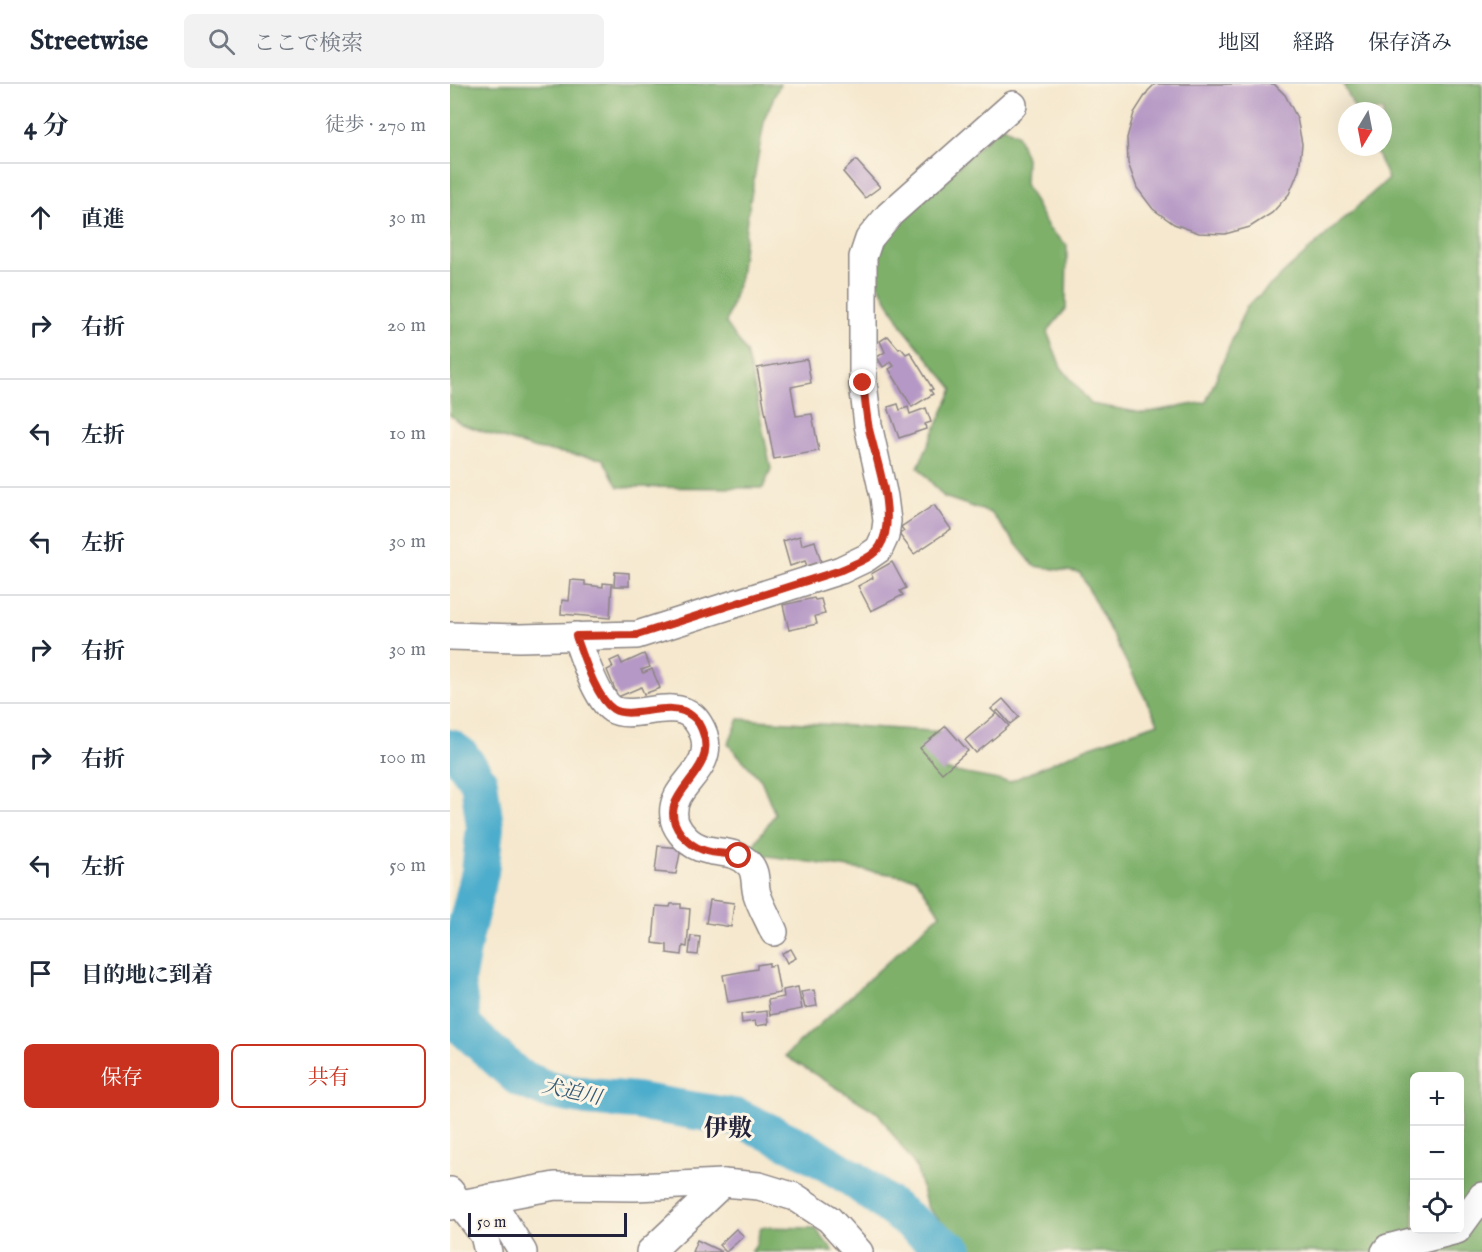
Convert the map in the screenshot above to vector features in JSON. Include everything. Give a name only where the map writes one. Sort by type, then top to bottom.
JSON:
[{"type":"street","points":[[450,636],[637,635],[841,570],[879,549],[885,536],[887,520],[885,497],[868,425],[863,383],[863,257],[869,239],[888,215],[1013,105]]},
{"type":"street","points":[[576,636],[600,694],[612,709],[622,712],[676,709],[692,715],[702,729],[705,755],[698,771],[686,784],[675,803],[674,817],[679,831],[689,843],[702,850],[739,856],[750,865],[756,878],[757,894],[774,932]]},
{"type":"street","points":[[650,1252],[723,1183]]},
{"type":"street","points":[[454,1200],[489,1198],[555,1186],[635,1187],[723,1183],[759,1186],[795,1197],[829,1219],[859,1252]]},
{"type":"street","points":[[1464,1220],[1482,1196]]},
{"type":"street","points":[[489,1198],[523,1252]]},
{"type":"street","points":[[454,1200],[484,1234],[489,1252]]},
{"type":"street","points":[[1385,1252],[1388,1248],[1437,1234]]},
{"type":"green space","points":[[450,84],[780,84],[765,117],[747,219],[740,277],[726,323],[746,352],[753,381],[771,469],[763,488],[618,487],[603,459],[536,449],[461,424],[450,415]]},
{"type":"green space","points":[[1343,84],[1482,84],[1482,1252],[970,1252],[927,1207],[916,1167],[878,1113],[785,1056],[940,914],[916,878],[748,853],[775,814],[761,780],[728,744],[739,719],[947,732],[939,769],[1009,782],[1088,747],[1158,723],[1080,573],[1034,566],[991,513],[944,497],[918,467],[953,389],[904,329],[876,280],[879,253],[901,221],[1001,126],[1017,134],[1026,158],[1025,184],[1049,229],[1067,245],[1066,309],[1047,332],[1061,367],[1091,404],[1143,413],[1206,402],[1246,307],[1388,179],[1378,156],[1392,156],[1392,102],[1352,102]]},
{"type":"green space","points":[[761,1227],[815,1228],[834,1252],[751,1252],[755,1247]]},
{"type":"building","points":[[1155,84],[1274,84],[1285,95],[1297,118],[1302,144],[1299,170],[1289,194],[1272,213],[1250,227],[1225,234],[1199,233],[1174,224],[1153,209],[1137,188],[1128,163],[1127,138],[1134,113]]},
{"type":"building","points":[[856,160],[880,187],[865,198],[843,172]]},
{"type":"building","points":[[888,336],[899,349],[901,348],[906,354],[910,352],[933,389],[930,390],[933,394],[912,407],[889,369],[894,366],[891,362],[883,367],[877,357],[885,352],[880,341]]},
{"type":"building","points":[[807,359],[811,383],[791,387],[796,416],[812,414],[819,451],[774,459],[757,368]]},
{"type":"building","points":[[898,404],[900,410],[908,407],[910,414],[926,408],[931,422],[925,424],[926,429],[899,438],[888,407]]},
{"type":"building","points":[[934,505],[951,529],[914,554],[899,534],[904,531],[901,527]]},
{"type":"building","points":[[800,536],[802,545],[815,541],[821,562],[807,566],[805,561],[790,566],[783,541]]},
{"type":"building","points":[[892,562],[906,588],[900,591],[903,595],[871,611],[858,586],[873,578],[871,574]]},
{"type":"building","points":[[615,572],[629,573],[629,586],[614,586]]},
{"type":"building","points":[[571,580],[585,581],[585,585],[603,587],[603,583],[612,584],[610,618],[561,614],[562,600],[569,601]]},
{"type":"building","points":[[814,598],[815,600],[821,599],[825,614],[815,616],[817,624],[789,630],[783,605]]},
{"type":"building","points":[[644,654],[650,667],[641,670],[643,673],[652,669],[660,688],[644,694],[641,687],[618,697],[607,670],[613,667],[610,661],[619,657],[622,664]]},
{"type":"building","points":[[1003,699],[1019,717],[1010,724],[998,710],[995,713],[991,709]]},
{"type":"building","points":[[997,713],[1009,726],[976,753],[965,740]]},
{"type":"building","points":[[946,726],[968,751],[942,773],[920,748]]},
{"type":"building","points":[[658,846],[681,848],[676,874],[655,872]]},
{"type":"building","points":[[710,900],[734,903],[731,927],[706,923]]},
{"type":"building","points":[[671,904],[681,904],[681,908],[690,909],[687,947],[683,946],[682,955],[667,953],[667,945],[653,943],[656,906],[670,907]]},
{"type":"building","points":[[691,936],[700,937],[698,955],[689,954]]},
{"type":"building","points":[[791,949],[796,958],[787,963],[782,953]]},
{"type":"building","points":[[769,963],[769,966],[775,965],[780,993],[728,1002],[723,975],[757,969],[757,965]]},
{"type":"building","points":[[798,987],[802,1009],[770,1015],[768,1000],[784,997],[783,990]]},
{"type":"building","points":[[814,990],[817,1006],[805,1008],[801,992]]},
{"type":"building","points":[[767,1011],[768,1024],[756,1026],[755,1021],[742,1023],[741,1014]]},
{"type":"building","points":[[736,1229],[744,1236],[726,1252],[719,1245]]},
{"type":"building","points":[[697,1240],[722,1252],[692,1252]]},
{"type":"waterway","name":"犬迫川","points":[[450,748],[460,755],[479,782],[485,827],[480,872],[456,981],[463,1027],[518,1077],[548,1090],[739,1118],[804,1149],[852,1178],[932,1238],[955,1252]]},
{"type":"district","name":"伊敷","points":[[728,1128]]},
{"type":"route","points":[[739,856],[702,850],[689,843],[679,831],[674,817],[675,803],[686,784],[698,771],[705,755],[702,729],[692,715],[676,709],[622,712],[612,709],[600,694],[576,636],[637,635],[841,570],[879,549],[885,536],[887,520],[885,497],[868,425],[863,383]]}]
